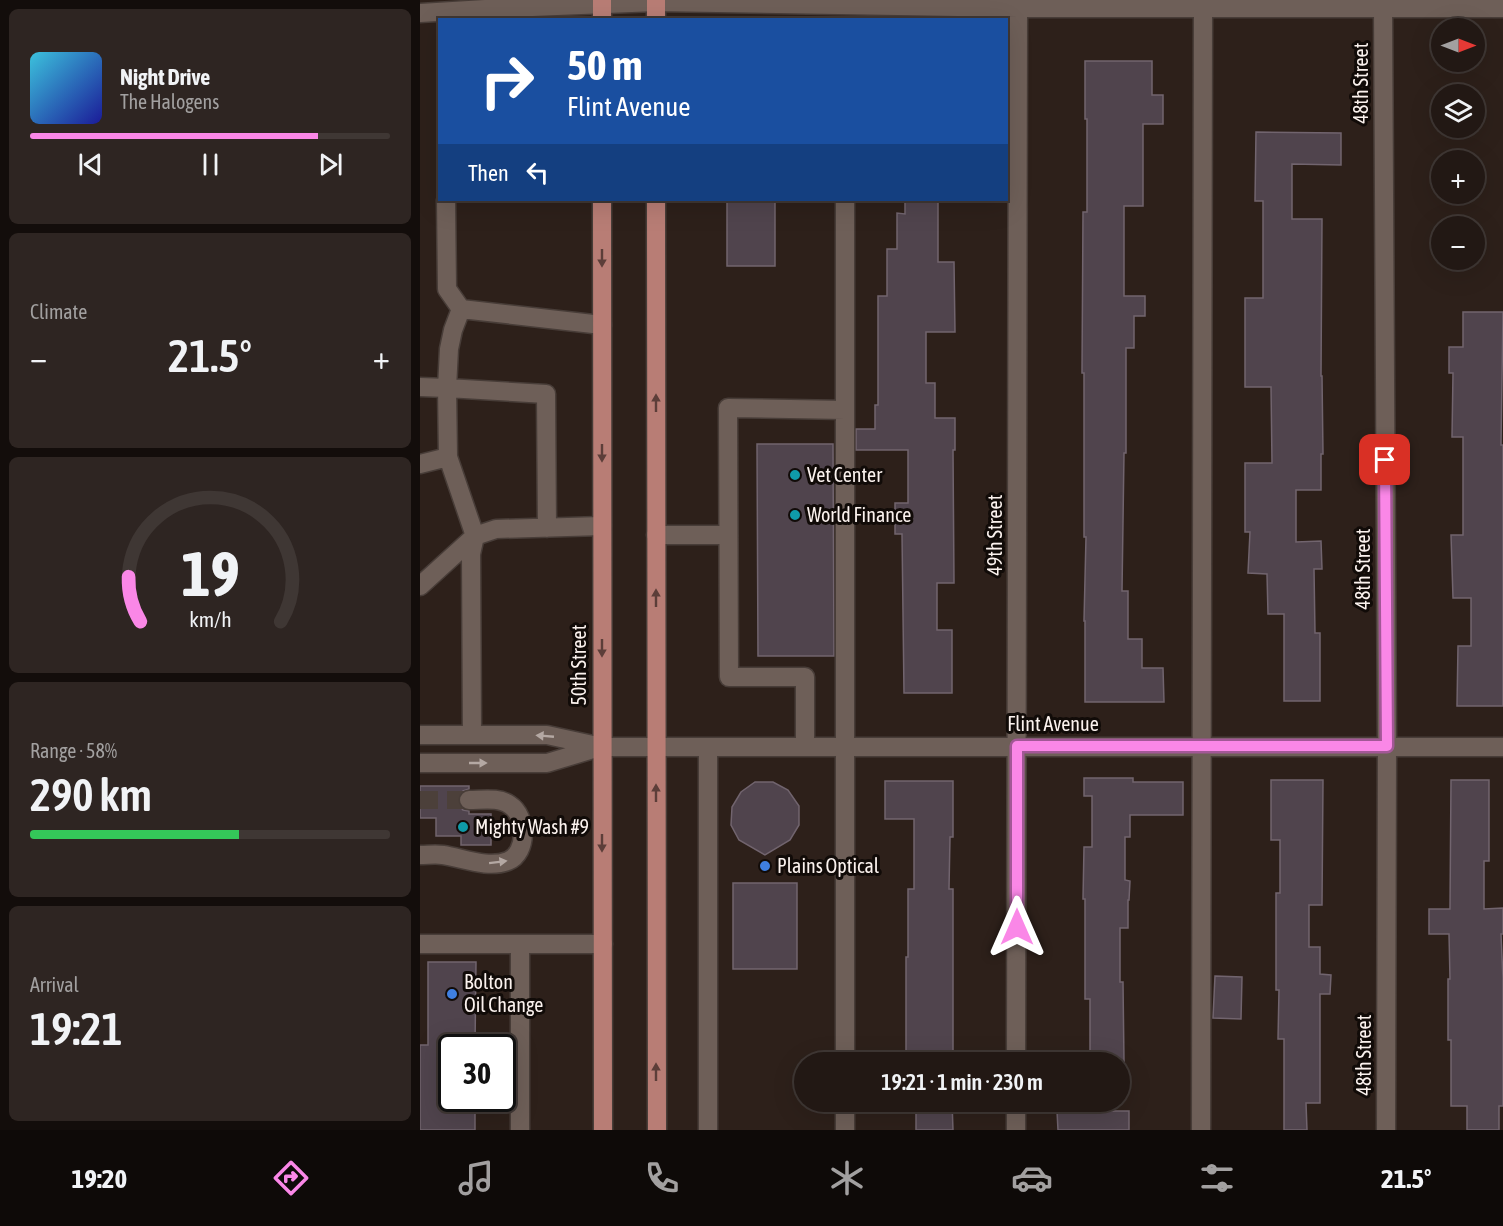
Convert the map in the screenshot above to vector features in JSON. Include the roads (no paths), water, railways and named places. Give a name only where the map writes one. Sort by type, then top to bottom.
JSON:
[{"type":"main road","name":"50th Street","points":[[602,201],[603,1130]]},
{"type":"main road","points":[[656,201],[657,1130]]},
{"type":"street","points":[[420,13],[442,16],[517,4],[602,8],[656,7],[845,12],[1018,8],[1503,8]]},
{"type":"street","name":"49th Street","points":[[1016,1052],[1018,8]]},
{"type":"street","points":[[1201,1130],[1203,8]]},
{"type":"street","name":"48th Street","points":[[1383,8],[1387,746],[1386,1130]]},
{"type":"street","points":[[446,201],[447,289],[461,309],[602,325]]},
{"type":"street","points":[[845,201],[845,1052]]},
{"type":"street","points":[[461,309],[449,350],[448,457],[475,536],[471,554],[472,735]]},
{"type":"street","points":[[420,387],[546,394],[548,528]]},
{"type":"street","points":[[805,747],[805,677],[729,677],[728,408],[845,410]]},
{"type":"street","points":[[420,464],[448,457]]},
{"type":"street","points":[[420,586],[475,536],[496,529],[602,526]]},
{"type":"street","points":[[656,535],[728,535]]},
{"type":"street","points":[[420,735],[548,735],[602,747]]},
{"type":"street","points":[[420,763],[548,763],[602,747]]},
{"type":"street","name":"Flint Avenue","points":[[602,747],[1503,747]]},
{"type":"street","points":[[708,747],[708,1130]]},
{"type":"street","points":[[420,855],[442,855],[480,863],[507,862],[515,856],[520,849],[522,838],[521,820],[515,809],[508,803],[498,800],[469,800]]},
{"type":"street","points":[[420,867],[447,866],[465,861]]},
{"type":"street","points":[[420,944],[603,944]]},
{"type":"street","points":[[520,944],[520,1130]]},
{"type":"street","points":[[845,1112],[845,1130]]},
{"type":"street","points":[[1016,1112],[1016,1130]]},
{"type":"tunnel","points":[[420,800],[469,800]]},
{"type":"place","name":"Vet Center","points":[[795,475]]},
{"type":"place","name":"World Finance","points":[[795,515]]},
{"type":"place","name":"Mighty Wash #9","points":[[463,827]]},
{"type":"place","name":"Plains Optical","points":[[765,866]]},
{"type":"place","name":"Bolton Oil Change","points":[[452,994]]}]
